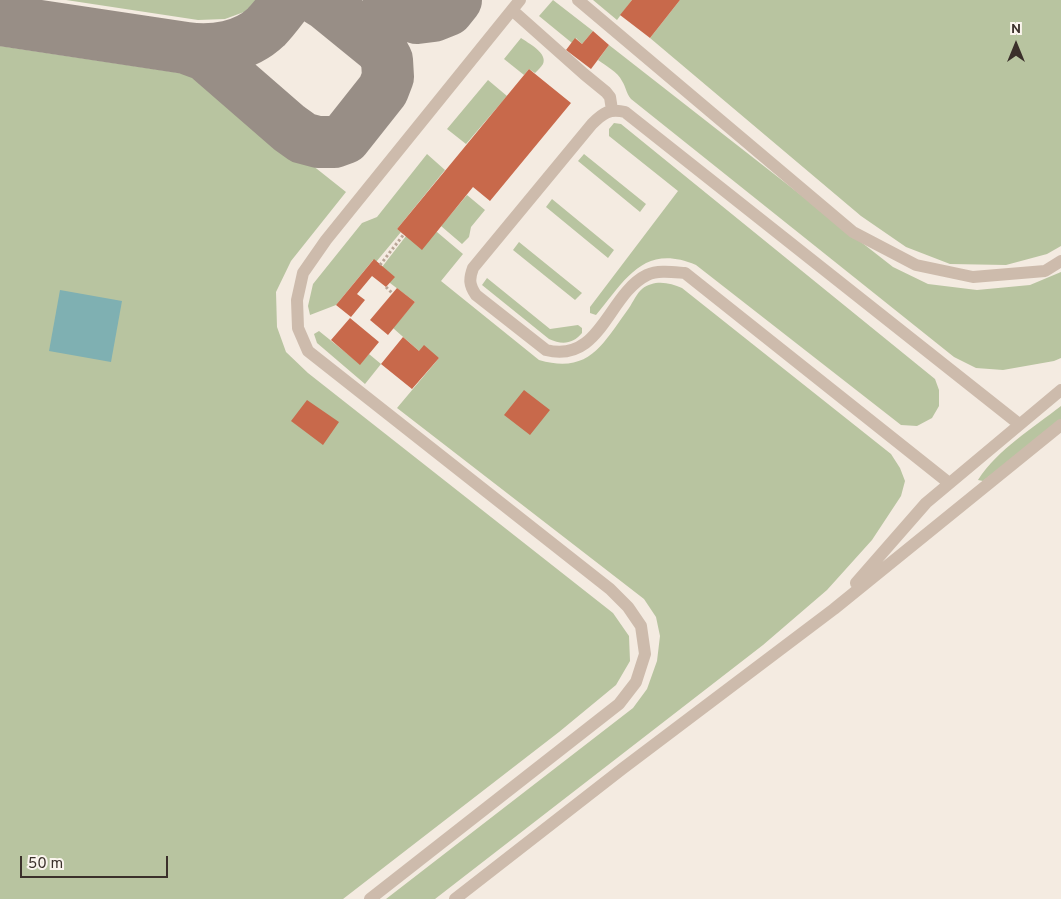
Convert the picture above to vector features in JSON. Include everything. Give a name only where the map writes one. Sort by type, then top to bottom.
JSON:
[{"type":"street","points":[[578,0],[853,232],[916,265],[973,277],[1045,271],[1061,261]]},
{"type":"street","points":[[370,899],[619,704],[636,682],[645,654],[640,626],[628,607],[610,589],[308,350],[298,328],[296,300],[303,273],[326,240],[516,5],[606,92],[610,97],[612,110]]},
{"type":"street","points":[[950,483],[685,273],[667,271],[649,274],[636,282],[586,344],[559,354],[546,350],[476,295],[470,286],[473,268],[592,124],[606,112],[612,110],[630,114],[1019,424]]},
{"type":"street","points":[[834,609],[926,503],[1061,390]]},
{"type":"street","points":[[455,899],[622,769],[834,609],[1061,425]]},
{"type":"path","points":[[380,264],[404,234]]},
{"type":"path","points":[[386,288],[392,293]]},
{"type":"green space","points":[[66,0],[258,0],[244,12],[225,19],[198,20]]},
{"type":"green space","points":[[553,0],[593,31],[582,44],[576,38],[572,43],[539,16]]},
{"type":"green space","points":[[593,0],[632,0],[617,20]]},
{"type":"green space","points":[[680,0],[1061,0],[1061,246],[1047,254],[1006,265],[950,264],[906,247],[861,216],[650,38]]},
{"type":"green space","points":[[521,38],[543,56],[543,64],[535,73],[529,69],[524,75],[504,59]]},
{"type":"green space","points":[[609,45],[893,267],[928,284],[977,290],[1030,285],[1061,272],[1061,358],[1054,361],[1003,370],[976,368],[954,357],[631,99],[618,75],[598,60]]},
{"type":"green space","points":[[0,46],[200,76],[346,192],[291,261],[276,292],[277,327],[286,352],[308,373],[613,613],[629,636],[630,661],[616,685],[559,732],[343,899],[0,899]]},
{"type":"green space","points":[[488,80],[507,96],[466,144],[447,129]]},
{"type":"green space","points":[[614,123],[621,124],[935,379],[939,390],[939,406],[932,418],[917,426],[901,425],[696,265],[678,259],[663,258],[638,268],[617,289],[596,315],[590,313],[590,307],[678,191],[609,136],[609,129]]},
{"type":"green space","points":[[427,154],[445,170],[397,229],[401,232],[376,262],[373,260],[336,305],[310,315],[308,306],[313,284],[362,223],[377,217]]},
{"type":"green space","points":[[584,154],[646,204],[640,212],[578,161]]},
{"type":"green space","points":[[467,195],[485,210],[471,227],[469,237],[462,244],[441,226]]},
{"type":"green space","points":[[552,199],[614,250],[608,258],[546,207]]},
{"type":"green space","points":[[437,232],[463,254],[441,281],[539,360],[556,364],[571,363],[593,353],[603,344],[642,289],[657,283],[667,283],[682,288],[891,454],[900,468],[905,481],[901,496],[872,540],[827,590],[763,645],[435,899],[386,899],[633,708],[647,689],[657,661],[660,636],[656,617],[644,599],[397,408],[439,358],[419,351],[393,328],[415,302],[390,283],[382,267],[406,236]]},
{"type":"green space","points":[[519,242],[582,293],[575,300],[513,250]]},
{"type":"green space","points":[[487,278],[550,329],[578,325],[582,328],[582,333],[579,337],[563,343],[549,339],[482,285]]},
{"type":"green space","points":[[319,331],[360,364],[369,354],[381,364],[365,384],[317,343],[314,334]]},
{"type":"green space","points":[[1061,406],[1061,420],[983,481],[978,480],[995,458]]},
{"type":"water","points":[[60,290],[122,301],[111,362],[49,351]]},
{"type":"building","points":[[632,0],[680,0],[650,38],[620,15]]},
{"type":"building","points":[[593,31],[609,45],[591,69],[566,50],[575,38],[582,44]]},
{"type":"building","points":[[529,69],[571,103],[490,201],[473,187],[422,250],[397,229]]},
{"type":"building","points":[[374,259],[395,277],[386,287],[372,276],[357,294],[365,300],[351,317],[336,305]]},
{"type":"building","points":[[397,288],[415,302],[388,335],[370,320]]},
{"type":"building","points":[[350,318],[379,342],[360,365],[331,340]]},
{"type":"building","points":[[403,337],[419,351],[424,345],[439,358],[412,389],[381,364]]},
{"type":"building","points":[[524,390],[550,410],[530,435],[504,415]]},
{"type":"building","points":[[307,400],[339,422],[323,445],[291,421]]},
{"type":"taxiway","points":[[0,20],[186,48],[207,49],[239,43],[258,34],[269,24],[288,0]]},
{"type":"taxiway","points":[[186,48],[205,55],[303,138],[318,142],[334,142],[345,138],[383,90],[388,77],[387,60],[381,49],[319,0]]},
{"type":"taxiway","points":[[389,0],[406,14],[417,18],[433,16],[448,10],[456,0]]}]
